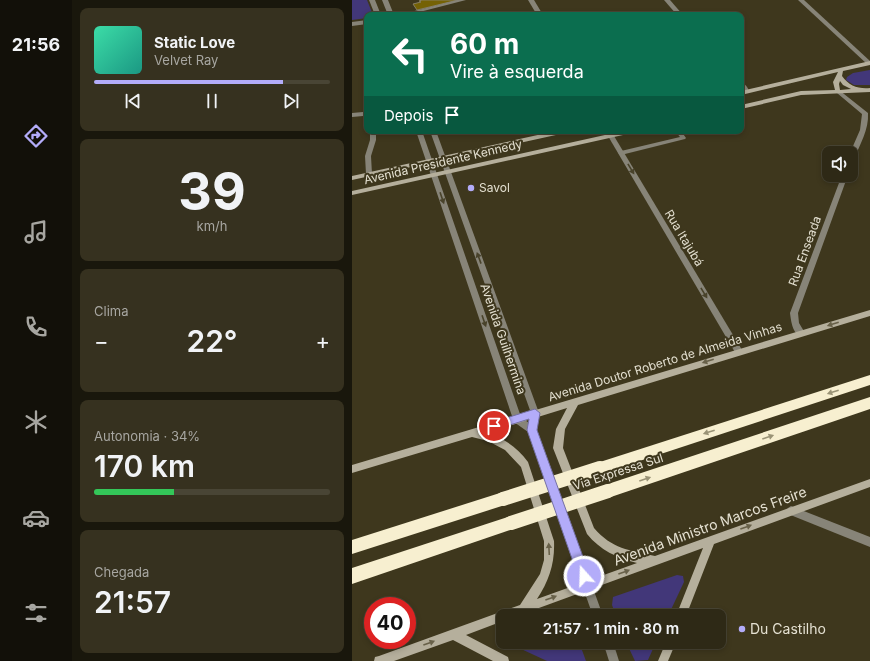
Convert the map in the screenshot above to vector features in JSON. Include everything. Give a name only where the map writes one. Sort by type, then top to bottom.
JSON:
[{"type":"highway","name":"Via Expressa Sul","points":[[352,547],[870,380]]},
{"type":"highway","name":"Via Expressa Sul","points":[[352,576],[870,403]]},
{"type":"main road","points":[[744,92],[869,63]]},
{"type":"main road","points":[[839,92],[835,85],[843,70]]},
{"type":"main road","points":[[839,76],[845,84],[862,91]]},
{"type":"main road","points":[[744,106],[801,93],[870,90]]},
{"type":"main road","name":"Avenida Presidente Kennedy","points":[[352,178],[551,134]]},
{"type":"main road","name":"Avenida Presidente Kennedy","points":[[352,193],[619,134]]},
{"type":"main road","name":"Avenida Doutor Roberto de Almeida Vinhas","points":[[352,469],[870,312]]},
{"type":"main road","points":[[575,402],[560,429],[558,448],[590,531],[597,541],[610,549],[624,555],[654,561]]},
{"type":"main road","points":[[471,433],[504,442],[521,458],[525,464],[549,540],[550,551],[547,572],[542,584],[524,608]]},
{"type":"main road","name":"Avenida Ministro Marcos Freire","points":[[379,661],[870,483]]},
{"type":"main road","points":[[684,609],[711,540]]},
{"type":"main road","points":[[453,634],[504,661]]},
{"type":"main road","points":[[663,661],[668,649]]},
{"type":"street","points":[[372,0],[377,12]]},
{"type":"street","points":[[385,0],[390,12]]},
{"type":"street","points":[[414,12],[463,0]]},
{"type":"street","points":[[531,0],[538,12]]},
{"type":"street","points":[[667,0],[677,12]]},
{"type":"street","points":[[800,0],[869,63]]},
{"type":"street","points":[[352,24],[364,22]]},
{"type":"street","points":[[839,92],[867,113],[856,146]]},
{"type":"street","name":"Avenida Guilhermina","points":[[420,134],[517,419]]},
{"type":"street","name":"Avenida Guilhermina","points":[[434,134],[535,413],[532,430]]},
{"type":"street","name":"Rua Itajubá","points":[[611,136],[739,352]]},
{"type":"street","name":"Rua Enseada","points":[[801,333],[795,324],[794,313],[842,182]]},
{"type":"street","points":[[517,419],[532,430],[596,609]]},
{"type":"street","points":[[791,511],[870,542]]},
{"type":"street","points":[[610,649],[614,661]]},
{"type":"lane","points":[[352,115],[364,114]]},
{"type":"lane","points":[[369,174],[368,156],[374,140],[373,134]]},
{"type":"lane","points":[[621,153],[683,138],[680,134]]},
{"type":"shaded area","points":[[352,0],[367,0],[372,12],[364,12],[364,18],[352,20]]},
{"type":"shaded area","points":[[870,70],[870,85],[854,85],[846,80],[847,77],[853,73]]},
{"type":"shaded area","points":[[677,575],[683,576],[684,582],[671,609],[613,609],[612,605],[613,597]]},
{"type":"shaded area","points":[[521,649],[582,649],[586,661],[547,661]]},
{"type":"shaded area","points":[[629,649],[653,649],[648,660],[635,661]]},
{"type":"building","points":[[422,0],[458,0],[417,10],[413,4],[421,2],[419,1]]},
{"type":"place","name":"Savol","points":[[471,188]]},
{"type":"place","name":"Du Castilho","points":[[742,629]]},
{"type":"route","points":[[494,426],[535,413],[532,430],[584,576]]}]
